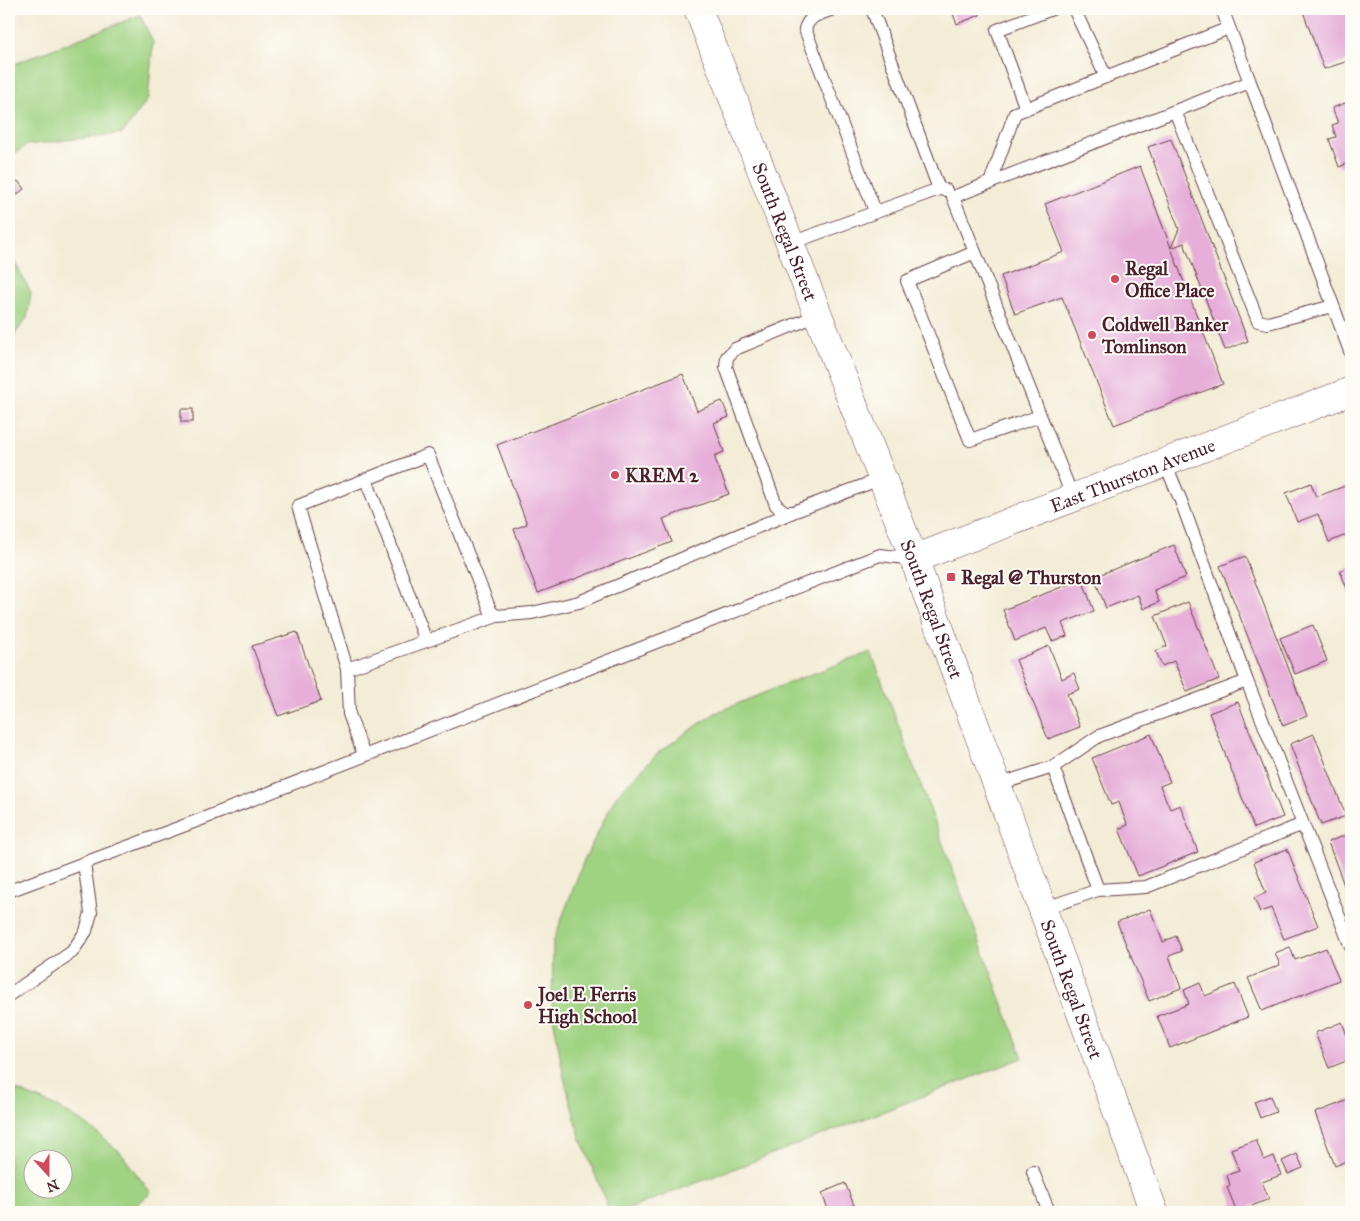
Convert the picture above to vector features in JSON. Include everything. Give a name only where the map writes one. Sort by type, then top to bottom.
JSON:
[{"type":"main road","name":"South Regal Street","points":[[698,9],[883,478],[1154,1212]]},
{"type":"main road","name":"East Thurston Avenue","points":[[914,560],[1351,391]]},
{"type":"lane","points":[[833,9],[813,17],[808,21],[805,29],[875,212]]},
{"type":"lane","points":[[872,9],[939,189]]},
{"type":"lane","points":[[1026,109],[996,30],[1052,9]]},
{"type":"lane","points":[[1074,9],[1106,77]]},
{"type":"lane","points":[[1222,9],[1351,354]]},
{"type":"lane","points":[[990,183],[1015,113],[1229,28]]},
{"type":"lane","points":[[953,197],[1250,82]]},
{"type":"lane","points":[[1175,111],[1258,321],[1268,322],[1333,306]]},
{"type":"lane","points":[[790,243],[939,189],[947,190],[953,197],[1073,498]]},
{"type":"lane","points":[[975,252],[908,281],[970,440],[1040,416]]},
{"type":"lane","points":[[793,512],[785,512],[776,505],[726,367],[728,357],[735,349],[818,315]]},
{"type":"lane","points":[[364,756],[349,714],[347,669],[298,506],[428,456],[491,612],[497,616]]},
{"type":"lane","points":[[1165,463],[1181,501],[1247,681],[1351,947]]},
{"type":"lane","points":[[347,669],[497,616],[532,613],[579,602],[793,512],[883,478]]},
{"type":"lane","points":[[366,479],[426,641]]},
{"type":"lane","points":[[9,891],[202,819],[880,555],[914,560]]},
{"type":"lane","points":[[997,785],[1053,768],[1099,736],[1247,681]]},
{"type":"lane","points":[[1053,768],[1098,890]]},
{"type":"lane","points":[[1043,909],[1098,890],[1146,887],[1303,824]]},
{"type":"lane","points":[[9,995],[72,952],[86,930],[91,913],[84,863]]},
{"type":"lane","points":[[1033,1172],[1049,1212]]},
{"type":"green space","points":[[140,15],[153,42],[148,99],[123,133],[27,145],[9,157],[9,66]]},
{"type":"green space","points":[[9,251],[31,293],[27,318],[9,342]]},
{"type":"green space","points":[[871,652],[1023,1058],[621,1212],[610,1212],[579,1134],[564,1078],[552,1011],[553,942],[584,860],[616,796],[659,752],[715,713]]},
{"type":"green space","points":[[9,1087],[57,1107],[87,1125],[120,1152],[151,1193],[127,1212],[9,1212]]},
{"type":"building","points":[[951,9],[977,9],[980,15],[957,24]]},
{"type":"building","points":[[1302,9],[1351,9],[1351,60],[1324,69]]},
{"type":"building","points":[[1351,101],[1351,162],[1339,167],[1329,139],[1336,137],[1332,125],[1338,123],[1332,108]]},
{"type":"building","points":[[1171,139],[1248,341],[1225,350],[1184,243],[1171,248],[1179,229],[1148,147]]},
{"type":"building","name":"Regal Office Place","points":[[1140,166],[1223,384],[1114,425],[1062,297],[1015,314],[1001,276],[1064,252],[1045,204]]},
{"type":"building","points":[[18,181],[24,189],[15,196],[9,187]]},
{"type":"building","name":"KREM 2","points":[[683,374],[697,411],[722,401],[729,417],[714,423],[724,452],[714,456],[729,494],[663,519],[672,542],[538,593],[514,529],[527,524],[497,445]]},
{"type":"building","points":[[181,409],[193,409],[193,422],[181,422]]},
{"type":"building","points":[[1311,483],[1316,497],[1345,486],[1351,501],[1351,533],[1329,542],[1318,514],[1297,522],[1286,493]]},
{"type":"building","points":[[1174,545],[1186,577],[1154,590],[1159,602],[1143,609],[1138,595],[1106,608],[1094,577]]},
{"type":"building","points":[[1245,556],[1307,716],[1283,726],[1220,566]]},
{"type":"building","points":[[1351,566],[1351,599],[1340,571]]},
{"type":"building","points":[[1082,579],[1094,611],[1062,623],[1067,636],[1052,641],[1046,628],[1015,641],[1003,610]]},
{"type":"building","points":[[1188,602],[1219,679],[1187,692],[1174,661],[1162,666],[1156,651],[1167,646],[1155,616]]},
{"type":"building","points":[[1313,625],[1327,661],[1295,674],[1280,638]]},
{"type":"building","points":[[297,632],[321,701],[278,716],[252,646]]},
{"type":"building","points":[[1049,646],[1062,679],[1074,673],[1080,689],[1067,694],[1080,727],[1048,739],[1016,660]]},
{"type":"building","points":[[1238,702],[1283,817],[1254,828],[1209,713]]},
{"type":"building","points":[[1151,734],[1170,782],[1160,786],[1170,809],[1180,805],[1198,852],[1138,876],[1119,829],[1128,825],[1119,802],[1111,805],[1092,758]]},
{"type":"building","points":[[1314,734],[1346,816],[1321,825],[1290,744]]},
{"type":"building","points":[[1351,833],[1351,904],[1328,842]]},
{"type":"building","points":[[1287,849],[1318,926],[1284,939],[1271,908],[1260,912],[1254,898],[1266,893],[1254,862]]},
{"type":"building","points":[[1150,909],[1163,942],[1176,936],[1182,951],[1169,956],[1181,988],[1149,1001],[1117,922]]},
{"type":"building","points":[[1290,947],[1295,960],[1326,948],[1339,980],[1262,1011],[1248,978],[1280,965],[1275,953]]},
{"type":"building","points":[[1200,983],[1205,996],[1235,984],[1248,1017],[1170,1048],[1157,1016],[1189,1004],[1184,990]]},
{"type":"building","points":[[1342,1022],[1351,1046],[1351,1059],[1329,1068],[1315,1033]]},
{"type":"building","points":[[1270,1096],[1276,1112],[1260,1118],[1254,1102]]},
{"type":"building","points":[[1351,1099],[1351,1159],[1335,1166],[1315,1113]]},
{"type":"building","points":[[1256,1140],[1264,1160],[1274,1156],[1281,1175],[1262,1182],[1269,1199],[1237,1212],[1227,1187],[1230,1185],[1227,1175],[1239,1171],[1231,1149]]},
{"type":"building","points":[[1297,1154],[1303,1168],[1288,1174],[1282,1161]]},
{"type":"building","points":[[845,1183],[854,1205],[837,1212],[829,1212],[822,1193]]},
{"type":"place","name":"Regal Office Place","points":[[1115,279]]},
{"type":"place","name":"Coldwell Banker Tomlinson","points":[[1092,335]]},
{"type":"place","name":"KREM 2","points":[[615,475]]},
{"type":"place","name":"Regal @ Thurston","points":[[951,577]]},
{"type":"place","name":"Joel E Ferris High School","points":[[528,1005]]}]
